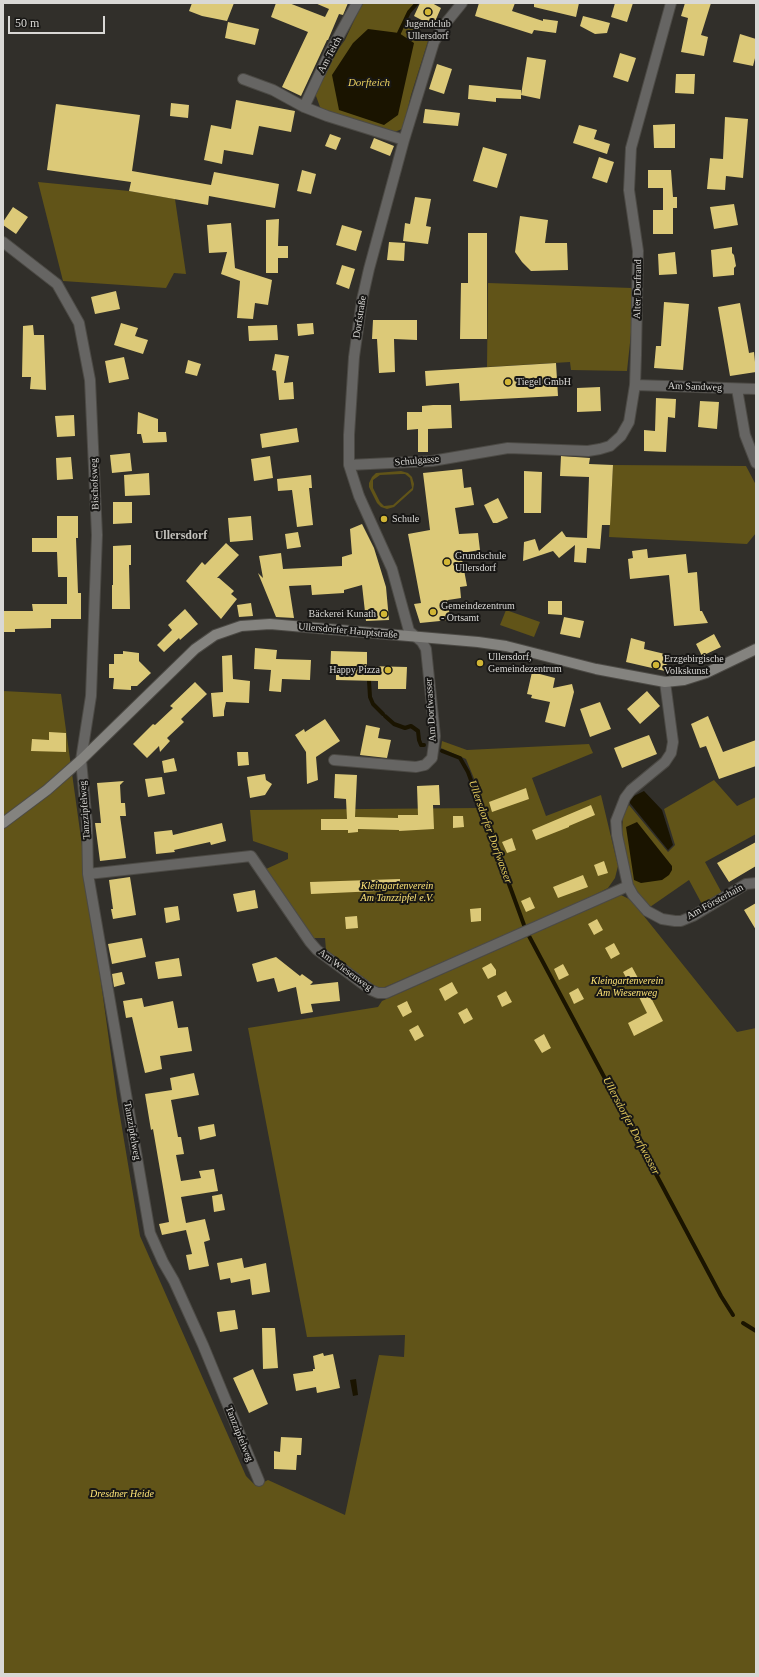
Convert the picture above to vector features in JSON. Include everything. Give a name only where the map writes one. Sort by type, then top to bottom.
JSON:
[{"type":"main road","name":"Ullersdorfer Hauptstraße","points":[[3,823],[47,790],[81,760],[195,649],[215,635],[241,626],[270,624],[478,642],[506,646],[596,669],[665,682],[684,680],[706,673],[756,649]]},
{"type":"street","name":"Am Teich","points":[[304,107],[330,52],[357,3]]},
{"type":"street","name":"Dorfstraße","points":[[415,637],[409,631],[397,582],[387,555],[359,496],[349,465],[349,435],[354,357],[362,300],[404,140],[434,42],[445,24],[462,3]]},
{"type":"street","name":"Alter Dorfrand","points":[[483,451],[508,448],[588,451],[600,449],[610,446],[621,436],[629,422],[635,385],[638,283],[638,251],[630,199],[631,148],[670,3]]},
{"type":"street","points":[[242,79],[273,90],[304,107],[327,116],[404,140]]},
{"type":"street","name":"Bischofsweg","points":[[3,242],[57,284],[79,323],[90,380],[97,535],[91,696],[81,760]]},
{"type":"street","name":"Am Sandweg","points":[[635,385],[712,386],[737,389],[756,389]]},
{"type":"street","points":[[737,389],[745,434],[756,463]]},
{"type":"street","name":"Schulgasse","points":[[349,465],[432,461],[483,451]]},
{"type":"street","name":"Am Dorfwasser","points":[[334,760],[416,768],[425,765],[432,758],[435,736],[428,656],[422,642],[415,637]]},
{"type":"street","name":"Am Försterhain","points":[[665,682],[673,742],[671,753],[665,762],[631,790],[625,798],[616,821],[617,835],[628,886],[633,896],[647,911],[662,919],[681,921],[693,916],[746,884],[756,882]]},
{"type":"street","name":"Tanzzipfelweg","points":[[81,760],[88,874],[150,1233],[203,1344],[259,1481]]},
{"type":"street","name":"Am Wiesenweg","points":[[88,874],[251,856],[316,950],[378,993],[386,993],[628,886]]},
{"type":"green space","points":[[364,3],[417,3],[406,18],[422,25],[418,36],[428,41],[411,95],[404,124],[402,129],[397,131],[391,131],[325,111],[320,107],[316,96],[316,90],[333,56],[345,40],[361,6]]},
{"type":"green space","points":[[38,182],[129,191],[175,199],[186,274],[174,273],[166,288],[63,281]]},
{"type":"green space","points":[[488,283],[632,288],[632,324],[627,371],[571,370],[570,362],[487,367]]},
{"type":"green space","points":[[613,465],[746,466],[756,485],[756,533],[747,544],[609,537]]},
{"type":"green space","points":[[401,471],[408,473],[412,477],[414,484],[413,490],[394,507],[387,509],[381,507],[377,503],[369,487],[372,477],[376,473]],"holes":[[[405,474],[410,478],[412,488],[393,505],[384,506],[380,502],[373,488],[373,480],[380,475]]]},
{"type":"green space","points":[[506,610],[540,622],[534,637],[500,625]]},
{"type":"green space","points":[[3,691],[61,694],[117,1098],[140,1236],[246,1476],[256,1486],[268,1480],[345,1515],[379,1355],[404,1357],[405,1335],[307,1337],[248,1028],[378,1007],[382,1001],[621,895],[631,900],[737,1032],[756,1028],[756,1674],[3,1674]]},
{"type":"green space","name":"Kleingartenverein Am Tanzzipfel e.V.","points":[[442,741],[467,750],[589,744],[593,753],[532,778],[546,816],[601,795],[618,866],[615,878],[608,888],[570,907],[385,987],[376,987],[326,950],[325,938],[312,938],[266,869],[288,859],[288,853],[253,841],[250,810],[479,808],[477,800],[482,798],[466,759],[441,748]]},
{"type":"green space","points":[[714,780],[737,806],[756,797],[756,834],[705,862],[723,895],[703,906],[689,880],[650,907],[637,894],[633,885],[622,834],[623,815],[629,805],[668,852],[675,845],[664,809]]},
{"type":"water","name":"Dorfteich","points":[[368,29],[399,33],[414,43],[398,115],[384,125],[339,110],[332,75],[353,43]]},
{"type":"water","points":[[644,791],[662,810],[673,845],[668,850],[629,802],[632,797]]},
{"type":"water","points":[[637,822],[672,866],[672,870],[669,875],[662,880],[641,883],[634,880],[626,827]]},
{"type":"water","points":[[356,1379],[358,1395],[353,1396],[350,1380]]},
{"type":"building","points":[[192,3],[234,3],[227,21],[202,16],[189,11]]},
{"type":"building","points":[[276,3],[289,3],[325,17],[329,9],[315,3],[348,3],[343,15],[339,14],[301,96],[282,87],[308,32],[271,17]]},
{"type":"building","name":"Jugendclub Ullersdorf","points":[[420,3],[432,3],[441,8],[433,26],[414,16]]},
{"type":"building","points":[[479,3],[515,3],[512,11],[543,21],[543,19],[558,21],[556,33],[534,30],[532,34],[475,16]]},
{"type":"building","points":[[534,3],[579,3],[576,17],[534,7]]},
{"type":"building","points":[[615,3],[633,3],[627,22],[611,17]]},
{"type":"building","points":[[685,3],[711,3],[701,35],[708,37],[704,56],[681,52],[688,18],[681,16]]},
{"type":"building","points":[[583,16],[610,23],[607,33],[595,34],[580,26]]},
{"type":"building","points":[[228,22],[259,29],[255,45],[225,38]]},
{"type":"building","points":[[740,34],[756,39],[756,54],[753,66],[733,62]]},
{"type":"building","points":[[620,53],[636,58],[628,82],[613,77]]},
{"type":"building","points":[[527,57],[546,60],[540,99],[521,95]]},
{"type":"building","points":[[437,64],[452,69],[444,94],[429,89]]},
{"type":"building","points":[[676,74],[695,74],[694,94],[675,93]]},
{"type":"building","points":[[469,85],[521,90],[521,99],[496,98],[496,102],[468,99]]},
{"type":"building","points":[[236,100],[295,111],[291,132],[259,126],[253,155],[224,150],[222,164],[204,160],[211,125],[231,129]]},
{"type":"building","points":[[171,103],[189,105],[188,118],[170,116]]},
{"type":"building","points":[[56,104],[140,115],[132,171],[211,185],[214,172],[279,184],[275,208],[209,196],[208,205],[129,191],[131,182],[47,170]]},
{"type":"building","points":[[425,109],[460,113],[458,126],[423,123]]},
{"type":"building","points":[[725,117],[748,119],[743,178],[726,176],[725,190],[707,189],[710,158],[723,159]]},
{"type":"building","points":[[675,124],[675,148],[654,148],[653,125]]},
{"type":"building","points":[[579,125],[597,130],[594,139],[610,144],[607,154],[573,143]]},
{"type":"building","points":[[330,134],[341,138],[336,150],[325,146]]},
{"type":"building","points":[[374,138],[394,146],[390,156],[370,148]]},
{"type":"building","points":[[483,147],[507,154],[497,188],[473,181]]},
{"type":"building","points":[[599,157],[614,162],[607,183],[592,178]]},
{"type":"building","points":[[302,170],[316,174],[311,194],[297,191]]},
{"type":"building","points":[[648,170],[671,170],[673,197],[677,197],[677,208],[673,208],[673,234],[653,234],[653,210],[663,210],[663,188],[648,188]]},
{"type":"building","points":[[415,197],[431,199],[426,226],[431,227],[428,244],[403,241],[405,223],[410,224]]},
{"type":"building","points":[[734,204],[738,225],[714,229],[710,207]]},
{"type":"building","points":[[13,207],[28,217],[16,234],[3,225],[3,222]]},
{"type":"building","points":[[520,216],[548,220],[545,243],[567,243],[568,270],[531,271],[522,262],[515,252]]},
{"type":"building","points":[[279,219],[278,246],[288,246],[288,258],[278,258],[278,273],[266,273],[266,220]]},
{"type":"building","points":[[231,223],[235,268],[272,280],[268,305],[255,303],[253,319],[237,318],[240,281],[221,274],[227,252],[209,253],[207,225]]},
{"type":"building","points":[[342,225],[362,231],[356,251],[336,245]]},
{"type":"building","points":[[468,233],[487,233],[487,339],[460,339],[461,283],[468,283]]},
{"type":"building","points":[[389,242],[405,243],[404,261],[387,260]]},
{"type":"building","points":[[732,247],[732,253],[734,255],[736,266],[734,268],[734,275],[713,277],[711,250]]},
{"type":"building","points":[[675,252],[677,274],[659,275],[658,254]]},
{"type":"building","points":[[342,265],[355,269],[349,289],[336,284]]},
{"type":"building","points":[[116,291],[120,309],[95,314],[91,297]]},
{"type":"building","points":[[664,302],[689,304],[683,370],[654,368],[656,346],[661,346]]},
{"type":"building","points":[[740,303],[749,353],[754,352],[756,372],[730,376],[718,307]]},
{"type":"building","points":[[373,320],[417,320],[417,340],[394,339],[395,372],[379,373],[377,339],[372,339]]},
{"type":"building","points":[[121,323],[138,328],[135,336],[148,340],[143,354],[114,345]]},
{"type":"building","points":[[313,323],[314,334],[298,336],[297,324]]},
{"type":"building","points":[[33,325],[34,335],[44,335],[46,390],[30,389],[31,377],[22,377],[23,326]]},
{"type":"building","points":[[277,325],[278,340],[249,341],[248,326]]},
{"type":"building","points":[[275,354],[289,356],[284,383],[293,382],[294,399],[279,400],[276,371],[272,370]]},
{"type":"building","points":[[124,357],[129,379],[109,383],[105,361]]},
{"type":"building","points":[[188,360],[201,364],[197,376],[185,373]]},
{"type":"building","name":"Tiegel GmbH","points":[[556,363],[558,396],[460,401],[459,383],[426,386],[425,371]]},
{"type":"building","points":[[600,387],[601,411],[577,412],[577,388]]},
{"type":"building","points":[[656,398],[676,399],[675,418],[668,417],[666,452],[644,451],[644,430],[655,431]]},
{"type":"building","points":[[700,401],[719,402],[717,429],[698,427]]},
{"type":"building","points":[[451,405],[452,428],[428,429],[428,452],[418,452],[418,429],[407,430],[407,412],[422,412],[422,406]]},
{"type":"building","points":[[138,412],[158,419],[158,432],[166,432],[167,442],[143,443],[141,434],[137,434]]},
{"type":"building","points":[[74,415],[75,436],[57,437],[55,416]]},
{"type":"building","points":[[297,428],[299,442],[262,448],[260,434]]},
{"type":"building","points":[[130,453],[132,471],[112,473],[110,455]]},
{"type":"building","points":[[270,456],[273,478],[254,481],[251,459]]},
{"type":"building","points":[[561,456],[590,458],[589,464],[613,465],[610,525],[602,525],[600,549],[587,548],[586,563],[574,562],[575,545],[559,558],[553,551],[523,561],[524,542],[535,539],[539,551],[562,531],[566,537],[587,538],[589,477],[560,476]]},
{"type":"building","points":[[71,457],[73,479],[57,480],[56,458]]},
{"type":"building","points":[[462,469],[464,488],[471,487],[474,505],[455,508],[459,534],[478,533],[480,550],[462,553],[467,586],[460,587],[461,598],[448,600],[450,620],[420,623],[414,604],[421,603],[408,534],[430,530],[423,473]]},
{"type":"building","points":[[524,471],[542,472],[541,513],[524,513]]},
{"type":"building","points":[[149,473],[150,495],[125,496],[124,475]]},
{"type":"building","points":[[311,475],[312,488],[309,488],[313,525],[297,527],[292,490],[278,491],[277,479]]},
{"type":"building","points":[[498,498],[508,518],[497,523],[493,523],[484,505]]},
{"type":"building","points":[[113,502],[132,502],[132,523],[113,524]]},
{"type":"building","points":[[57,516],[78,516],[78,538],[76,538],[78,593],[81,593],[81,619],[51,619],[51,628],[15,629],[15,632],[3,632],[3,611],[33,611],[32,604],[67,604],[67,577],[58,577],[57,552],[32,552],[32,538],[57,538]]},
{"type":"building","points":[[251,516],[253,540],[230,542],[228,518]]},
{"type":"building","points":[[362,524],[374,548],[386,587],[389,620],[366,621],[362,585],[344,590],[344,593],[312,595],[311,585],[289,586],[294,618],[276,617],[258,573],[263,578],[259,556],[281,553],[283,569],[342,566],[342,557],[352,554],[350,529]]},
{"type":"building","points":[[298,532],[301,547],[287,549],[285,534]]},
{"type":"building","points":[[226,543],[239,555],[217,578],[219,578],[234,591],[231,594],[237,599],[221,619],[186,581],[202,562],[205,565]]},
{"type":"building","points":[[131,545],[131,565],[129,565],[130,609],[112,609],[113,546]]},
{"type":"building","points":[[647,549],[648,558],[686,554],[688,573],[697,572],[700,611],[702,611],[708,623],[674,626],[669,575],[630,579],[628,559],[633,558],[632,551]]},
{"type":"building","points":[[548,601],[562,601],[562,615],[548,614]]},
{"type":"building","points":[[251,603],[253,616],[239,617],[237,605]]},
{"type":"building","points":[[185,609],[198,624],[180,640],[179,638],[164,652],[157,645],[172,630],[168,625]]},
{"type":"building","points":[[564,617],[584,621],[580,638],[560,634]]},
{"type":"building","points":[[714,634],[721,647],[702,656],[696,644]]},
{"type":"building","points":[[631,638],[645,642],[644,649],[669,655],[665,671],[626,662]]},
{"type":"building","points":[[255,648],[277,650],[276,659],[311,660],[310,680],[282,679],[281,692],[269,691],[271,670],[254,669]]},
{"type":"building","points":[[123,651],[139,653],[139,661],[151,673],[137,686],[131,686],[131,690],[113,689],[114,678],[109,678],[109,664],[114,664],[114,654],[123,654]]},
{"type":"building","points":[[331,651],[367,652],[367,666],[407,667],[406,689],[378,689],[378,681],[336,680],[336,675],[330,675]]},
{"type":"building","points":[[232,655],[233,679],[250,681],[249,703],[226,702],[224,716],[213,717],[211,693],[223,692],[222,656]]},
{"type":"building","points":[[532,672],[555,678],[553,688],[572,684],[574,692],[565,727],[545,722],[550,702],[531,698],[532,695],[527,694]]},
{"type":"building","points":[[195,682],[207,694],[181,719],[184,722],[167,738],[170,741],[160,752],[159,746],[147,758],[133,744],[153,724],[155,725],[173,708],[170,706]]},
{"type":"building","points":[[647,691],[660,706],[640,724],[627,709]]},
{"type":"building","points":[[600,702],[611,729],[590,737],[580,709]]},
{"type":"building","points":[[708,716],[723,752],[756,740],[756,766],[719,779],[706,746],[700,748],[691,724]]},
{"type":"building","points":[[325,719],[340,741],[316,757],[318,780],[307,784],[306,752],[295,735],[304,729],[305,732]]},
{"type":"building","points":[[366,725],[380,728],[378,738],[391,740],[387,758],[360,755]]},
{"type":"building","points":[[49,732],[66,733],[66,752],[31,751],[32,739],[49,740]]},
{"type":"building","points":[[649,735],[657,754],[622,768],[614,748]]},
{"type":"building","points":[[237,752],[248,752],[249,765],[238,766]]},
{"type":"building","points":[[174,758],[177,771],[164,773],[162,761]]},
{"type":"building","points":[[265,774],[266,780],[272,784],[265,795],[250,798],[247,777]]},
{"type":"building","points":[[335,774],[357,775],[355,817],[398,818],[398,815],[418,815],[417,786],[439,785],[440,805],[433,805],[434,829],[399,831],[358,829],[358,832],[348,833],[348,830],[321,830],[321,819],[347,819],[346,799],[334,798]]},
{"type":"building","points":[[162,777],[165,794],[148,797],[145,779]]},
{"type":"building","points":[[124,781],[120,785],[121,803],[125,803],[126,816],[120,816],[126,858],[100,861],[95,823],[101,823],[97,783]]},
{"type":"building","points":[[526,788],[529,799],[492,812],[489,802]]},
{"type":"building","points":[[591,805],[595,815],[536,840],[532,830]]},
{"type":"building","points":[[453,816],[463,816],[464,827],[453,828]]},
{"type":"building","points":[[222,823],[226,841],[211,845],[210,842],[174,850],[175,852],[156,854],[154,832],[172,830],[173,835]]},
{"type":"building","points":[[512,838],[516,850],[507,853],[502,842]]},
{"type":"building","points":[[756,842],[756,866],[729,882],[717,863]]},
{"type":"building","points":[[604,861],[608,873],[598,876],[594,865]]},
{"type":"building","points":[[583,875],[588,887],[558,898],[553,887]]},
{"type":"building","points":[[130,877],[136,915],[113,919],[109,880]]},
{"type":"building","points":[[400,879],[400,890],[311,894],[310,882]]},
{"type":"building","points":[[255,890],[258,908],[237,912],[233,894]]},
{"type":"building","points":[[530,897],[535,908],[526,912],[521,901]]},
{"type":"building","points":[[756,903],[756,930],[744,910]]},
{"type":"building","points":[[178,906],[180,920],[166,923],[164,908]]},
{"type":"building","points":[[481,908],[481,921],[471,922],[470,909]]},
{"type":"building","points":[[357,916],[358,928],[346,929],[345,917]]},
{"type":"building","points":[[597,919],[603,930],[594,935],[588,924]]},
{"type":"building","points":[[142,938],[146,957],[112,964],[108,944]]},
{"type":"building","points":[[614,943],[620,954],[611,959],[605,948]]},
{"type":"building","points":[[276,957],[300,976],[302,974],[313,982],[310,985],[338,982],[340,1001],[311,1004],[313,1012],[301,1014],[296,987],[278,992],[274,978],[257,982],[252,964]]},
{"type":"building","points":[[179,958],[182,976],[158,979],[155,962]]},
{"type":"building","points":[[491,963],[496,970],[496,975],[488,979],[482,968]]},
{"type":"building","points":[[563,964],[569,975],[559,980],[554,969]]},
{"type":"building","points":[[632,967],[638,978],[629,983],[623,972]]},
{"type":"building","points":[[122,972],[125,984],[114,987],[112,974]]},
{"type":"building","points":[[452,982],[458,993],[445,1001],[439,989]]},
{"type":"building","points":[[578,988],[584,999],[574,1004],[569,993]]},
{"type":"building","points":[[506,991],[512,1002],[502,1007],[497,996]]},
{"type":"building","points":[[648,992],[663,1021],[634,1036],[628,1023],[647,1013],[639,997]]},
{"type":"building","points":[[142,998],[144,1007],[173,1001],[178,1028],[188,1027],[192,1051],[160,1056],[162,1069],[145,1073],[132,1017],[126,1018],[123,1001]]},
{"type":"building","points":[[407,1001],[412,1012],[403,1017],[397,1006]]},
{"type":"building","points":[[467,1008],[473,1019],[464,1024],[458,1013]]},
{"type":"building","points":[[418,1025],[424,1036],[415,1041],[409,1030]]},
{"type":"building","points":[[544,1034],[551,1048],[542,1053],[534,1040]]},
{"type":"building","points":[[194,1073],[199,1095],[171,1100],[178,1137],[181,1137],[184,1154],[176,1155],[181,1181],[201,1178],[199,1171],[214,1169],[218,1191],[181,1197],[186,1223],[205,1219],[210,1240],[204,1242],[209,1266],[189,1270],[186,1255],[192,1254],[186,1230],[162,1235],[159,1224],[169,1222],[153,1129],[151,1130],[145,1094],[172,1090],[170,1078]]},
{"type":"building","points":[[214,1124],[216,1136],[200,1140],[198,1127]]},
{"type":"building","points":[[222,1194],[225,1210],[214,1212],[212,1196]]},
{"type":"building","points":[[242,1258],[244,1268],[266,1263],[270,1292],[252,1295],[250,1279],[231,1283],[230,1278],[220,1280],[217,1263]]},
{"type":"building","points":[[235,1310],[238,1329],[220,1332],[217,1312]]},
{"type":"building","points":[[262,1328],[275,1328],[278,1368],[263,1369]]},
{"type":"building","points":[[323,1353],[324,1356],[333,1354],[340,1388],[317,1393],[316,1387],[296,1391],[293,1374],[313,1371],[313,1369],[315,1369],[313,1356]]},
{"type":"building","points":[[253,1369],[268,1404],[249,1413],[233,1378]]},
{"type":"building","points":[[281,1437],[302,1438],[301,1455],[297,1455],[296,1470],[274,1469],[274,1451],[280,1452]]},
{"type":"waterway","name":"Ullersdorfer Dorfwasser","points":[[399,33],[409,12],[417,3]]},
{"type":"waterway","name":"Ullersdorfer Dorfwasser","points":[[369,681],[370,697],[373,704],[383,714]]},
{"type":"waterway","name":"Ullersdorfer Dorfwasser","points":[[385,716],[394,724],[405,728],[411,726],[418,731],[421,745],[424,745]]},
{"type":"waterway","name":"Ullersdorfer Dorfwasser","points":[[442,751],[460,758],[468,772],[524,925]]},
{"type":"waterway","name":"Ullersdorfer Dorfwasser","points":[[529,936],[721,1296],[733,1315]]},
{"type":"waterway","name":"Ullersdorfer Dorfwasser","points":[[743,1323],[756,1331]]},
{"type":"place","name":"Jugendclub Ullersdorf","points":[[428,12]]},
{"type":"place","name":"Tiegel GmbH","points":[[508,382]]},
{"type":"place","name":"Schule","points":[[384,519]]},
{"type":"place","name":"Grundschule Ullersdorf","points":[[447,562]]},
{"type":"place","name":"Gemeindezentrum - Ortsamt","points":[[433,612]]},
{"type":"place","name":"Bäckerei Kunath","points":[[384,614]]},
{"type":"place","name":"Ullersdorf, Gemeindezentrum","points":[[480,663]]},
{"type":"place","name":"Erzgebirgische Volkskunst","points":[[656,665]]},
{"type":"place","name":"Happy Pizza","points":[[388,670]]},
{"type":"district","name":"Ullersdorf","points":[[181,536]]},
{"type":"park label","name":"Kleingartenverein Am Wiesenweg","points":[[627,986]]},
{"type":"park label","name":"Dresdner Heide","points":[[122,1494]]}]
